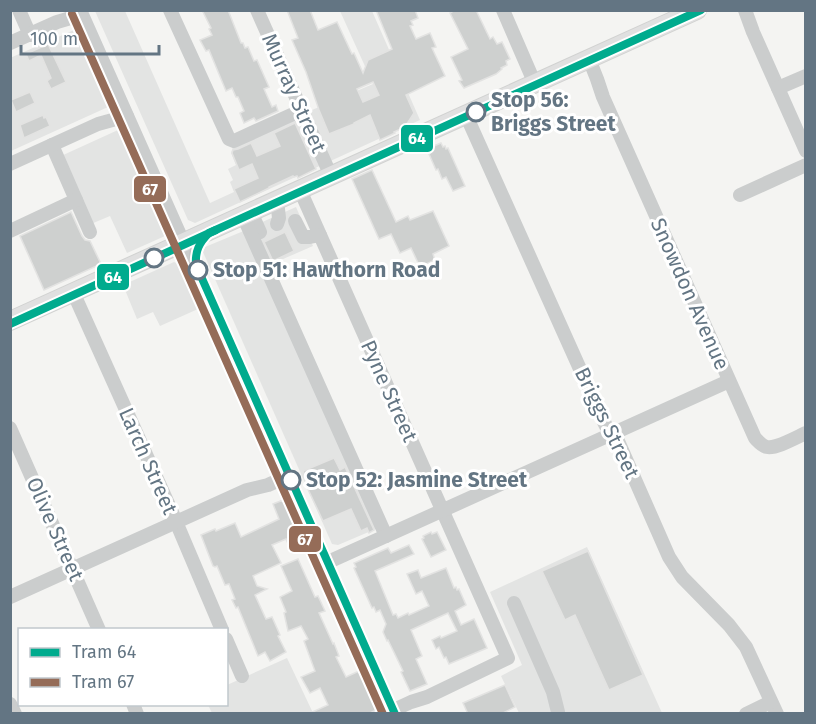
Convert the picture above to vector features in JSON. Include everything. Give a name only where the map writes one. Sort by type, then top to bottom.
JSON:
[{"type":"main road","points":[[10,321],[247,214],[282,216],[300,190],[585,61],[665,17],[697,10]]},
{"type":"street","points":[[19,10],[30,35]]},
{"type":"street","points":[[170,10],[229,139],[234,141],[302,110]]},
{"type":"street","name":"Murray Street","points":[[257,10],[331,176]]},
{"type":"street","points":[[502,10],[535,84]]},
{"type":"street","points":[[743,10],[806,151]]},
{"type":"street","points":[[10,43],[79,12],[392,713]]},
{"type":"street","name":"Snowdon Avenue","points":[[585,61],[592,83],[603,97],[755,438],[760,444],[774,447],[806,433]]},
{"type":"street","points":[[778,88],[806,76]]},
{"type":"street","points":[[10,164],[125,112]]},
{"type":"street","name":"Briggs Street","points":[[466,115],[604,421],[618,441],[669,557],[682,577],[729,625],[746,647],[774,708]]},
{"type":"street","points":[[52,145],[90,232]]},
{"type":"street","points":[[740,195],[806,165]]},
{"type":"street","name":"Pyne Street","points":[[300,190],[508,658],[392,713]]},
{"type":"street","points":[[10,231],[76,200]]},
{"type":"street","points":[[247,214],[260,232]]},
{"type":"street","points":[[247,214],[386,536]]},
{"type":"street","points":[[282,216],[303,237],[320,235]]},
{"type":"street","name":"Larch Street","points":[[73,292],[221,628]]},
{"type":"street","points":[[326,563],[729,381]]},
{"type":"street","name":"Olive Street","points":[[10,428],[98,628]]},
{"type":"street","points":[[10,597],[247,490],[264,477],[286,472]]},
{"type":"street","points":[[514,603],[553,692],[557,713]]},
{"type":"street","points":[[228,644],[242,676]]},
{"type":"street","points":[[10,704],[15,714]]},
{"type":"street","points":[[746,714],[774,708]]},
{"type":"shaded area","points":[[95,11],[125,11],[210,203],[234,192],[230,182],[233,180],[228,169],[236,165],[231,153],[235,140],[373,84],[340,11],[372,11],[420,120],[195,223],[188,220]]},
{"type":"shaded area","points":[[74,30],[108,107],[11,151],[10,58]]},
{"type":"shaded area","points":[[118,130],[165,236],[127,253],[110,216],[91,224],[61,156]]},
{"type":"shaded area","points":[[296,207],[313,246],[267,266],[249,228]]},
{"type":"shaded area","points":[[246,230],[378,528],[338,545],[332,544],[203,252],[205,247]]},
{"type":"shaded area","points":[[174,262],[178,264],[198,309],[160,326],[153,312],[137,319],[123,285]]},
{"type":"shaded area","points":[[587,547],[662,713],[519,713],[501,676],[522,665],[490,592]]},
{"type":"shaded area","points":[[287,658],[313,713],[212,713],[208,706],[228,706],[228,685]]},
{"type":"building","points":[[202,10],[228,10],[241,43],[245,48],[248,47],[254,61],[257,60],[269,87],[264,89],[272,107],[276,105],[278,111],[256,121],[254,118],[244,123],[240,113],[244,111],[238,97],[232,88],[226,91],[209,50],[206,51],[200,40],[212,35]]},
{"type":"building","points":[[287,10],[310,10],[318,30],[337,22],[363,73],[368,60],[392,49],[376,10],[415,10],[418,18],[411,21],[413,25],[410,26],[416,39],[430,33],[436,47],[432,48],[445,76],[406,95],[414,113],[405,127],[395,133],[380,140],[370,115],[329,134],[292,40],[298,38]],"holes":[[[373,82],[379,95],[363,102],[357,89]]]},
{"type":"building","points":[[455,10],[476,10],[490,39],[493,37],[497,44],[502,42],[510,59],[506,61],[507,65],[496,74],[464,88],[459,81],[462,80],[451,57],[468,49],[450,13]]},
{"type":"building","points":[[48,44],[66,82],[51,89],[47,81],[51,78],[41,55],[29,61],[26,54]]},
{"type":"building","points":[[30,92],[35,103],[16,112],[11,100]]},
{"type":"building","points":[[43,115],[50,126],[24,138],[20,125]]},
{"type":"building","points":[[295,123],[316,169],[298,178],[293,176],[240,202],[234,189],[258,178],[252,164],[239,170],[232,153],[233,150],[251,143],[257,156],[280,146],[274,133]]},
{"type":"building","points":[[441,143],[443,147],[448,148],[465,186],[453,191],[446,177],[442,179],[438,169],[436,170],[429,154],[431,152],[429,148]]},
{"type":"building","points":[[372,170],[396,222],[408,216],[410,220],[433,211],[449,246],[433,254],[435,260],[420,267],[411,248],[400,253],[391,234],[379,239],[352,179]]},
{"type":"building","points":[[71,212],[82,236],[85,240],[90,241],[101,264],[44,290],[20,236]]},
{"type":"building","points":[[285,232],[294,251],[273,261],[264,242]]},
{"type":"building","points":[[334,458],[340,470],[345,467],[374,530],[369,533],[367,528],[361,531],[351,509],[323,521],[306,485],[308,484],[303,471]]},
{"type":"building","points":[[283,500],[304,547],[292,553],[286,539],[272,545],[281,563],[253,576],[257,586],[267,589],[255,595],[266,619],[272,617],[286,652],[270,661],[265,652],[258,656],[238,607],[236,608],[232,600],[235,599],[229,584],[225,585],[217,566],[213,566],[201,535],[235,523],[241,537],[279,519],[273,504]]},
{"type":"building","points":[[431,532],[432,534],[437,532],[446,550],[431,557],[422,539]]},
{"type":"building","points":[[409,545],[414,554],[375,571],[393,615],[396,614],[398,618],[429,606],[422,591],[416,594],[407,574],[418,570],[421,578],[446,568],[454,588],[459,589],[466,605],[455,611],[461,625],[474,619],[487,648],[449,664],[439,647],[436,649],[432,640],[457,631],[448,613],[411,630],[422,656],[416,659],[427,684],[410,691],[401,672],[403,671],[383,632],[386,624],[380,610],[376,612],[374,607],[372,608],[354,568],[356,567],[354,563],[388,548],[391,553]]},
{"type":"building","points":[[588,551],[643,675],[609,690],[575,615],[565,620],[542,571]]},
{"type":"building","points":[[298,559],[315,597],[318,596],[325,611],[319,613],[334,643],[339,656],[336,657],[346,677],[359,671],[376,710],[368,714],[308,714],[328,705],[320,688],[310,693],[301,677],[315,671],[304,641],[308,639],[301,626],[288,631],[284,613],[286,612],[280,597],[292,591],[281,566]]},
{"type":"building","points":[[505,685],[515,707],[501,714],[468,714],[463,703]]},
{"type":"tram line","name":"64","points":[[395,714],[196,265],[198,247],[209,233],[701,10]]},
{"type":"tram line","name":"67","points":[[72,14],[383,714]]},
{"type":"tram line","points":[[368,162],[390,147]]},
{"type":"tram line","points":[[193,270],[190,257],[191,246],[207,229]]},
{"type":"tram line","name":"64","points":[[10,324],[216,230]]},
{"type":"tram line","points":[[158,256],[178,257],[186,261],[193,270]]},
{"type":"place","name":"Stop 56: Briggs Street","points":[[476,112]]},
{"type":"place","name":"Stop 51: Hawthorn Road","points":[[198,270]]},
{"type":"place","name":"Stop 52: Jasmine Street","points":[[291,480]]}]
